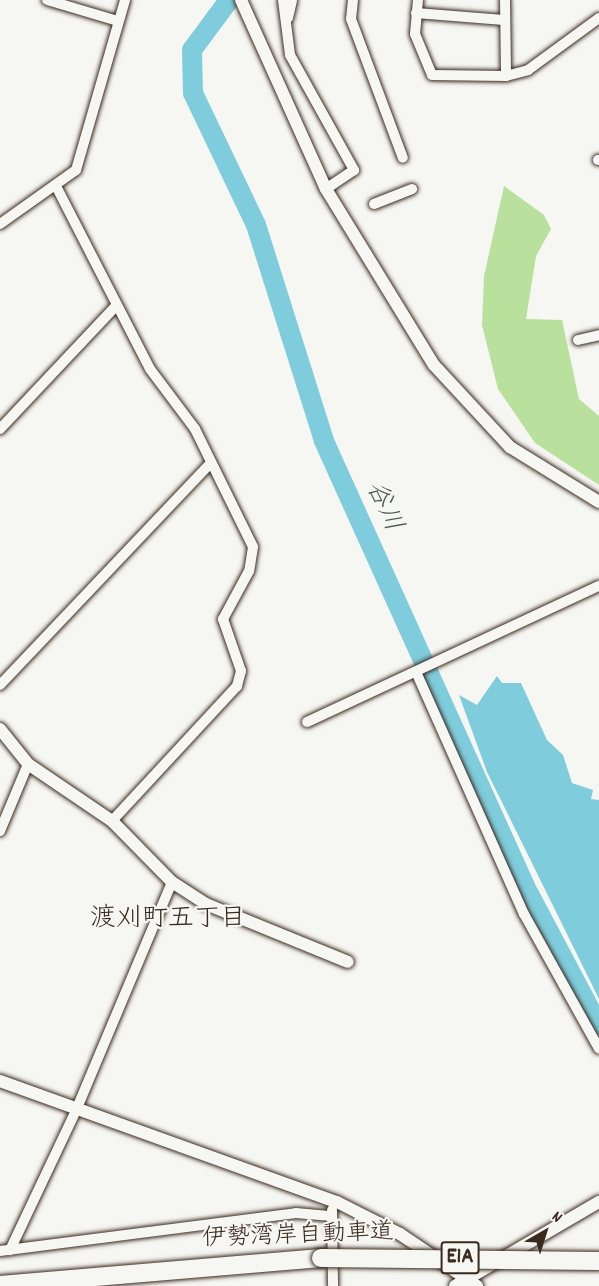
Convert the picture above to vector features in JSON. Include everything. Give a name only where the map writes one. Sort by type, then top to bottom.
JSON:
[{"type":"highway","name":"伊勢湾岸自動車道","points":[[0,1285],[321,1258],[599,1261]]},
{"type":"street","points":[[47,0],[118,21]]},
{"type":"street","points":[[0,224],[57,188],[76,170],[125,0]]},
{"type":"street","points":[[241,0],[326,189],[395,308],[456,394],[532,464],[599,502]]},
{"type":"street","points":[[283,0],[284,36],[354,170],[326,189]]},
{"type":"street","points":[[284,36],[292,0]]},
{"type":"street","points":[[353,0],[351,19],[403,158]]},
{"type":"street","points":[[418,0],[415,34],[432,75],[506,76],[528,70],[599,18]]},
{"type":"street","points":[[506,0],[504,21],[506,76]]},
{"type":"street","points":[[416,13],[504,21]]},
{"type":"street","points":[[57,188],[150,369],[195,429],[209,465],[253,547],[249,571],[223,619],[241,671],[237,686],[112,821]]},
{"type":"street","points":[[374,204],[412,189]]},
{"type":"street","points":[[0,429],[116,306]]},
{"type":"street","points":[[578,340],[599,335]]},
{"type":"street","points":[[0,685],[209,465]]},
{"type":"street","points":[[307,722],[418,673],[599,586]]},
{"type":"street","points":[[418,673],[524,914],[599,1049]]},
{"type":"street","points":[[0,729],[28,764],[112,821],[172,882],[206,904],[348,962]]},
{"type":"street","points":[[0,831],[28,764]]},
{"type":"street","points":[[5,1251],[77,1108],[172,882]]},
{"type":"street","points":[[0,1081],[337,1202],[400,1234],[459,1283],[477,1286]]},
{"type":"street","points":[[333,1286],[329,1216],[337,1202]]},
{"type":"street","points":[[459,1283],[599,1202]]},
{"type":"street","points":[[5,1251],[296,1213],[329,1216]]},
{"type":"green space","points":[[504,186],[544,215],[551,229],[536,256],[526,319],[562,320],[579,399],[599,416],[599,485],[535,443],[498,389],[482,325],[484,276]]},
{"type":"water","points":[[497,676],[502,683],[521,683],[547,740],[563,755],[572,783],[593,790],[591,799],[599,800],[599,999],[487,772],[459,695],[477,705]]},
{"type":"waterway","name":"谷川","points":[[229,0],[192,50],[193,93],[256,225],[324,441],[529,894],[599,1026]]},
{"type":"district","name":"渡刈町五丁目","points":[[168,920]]}]
